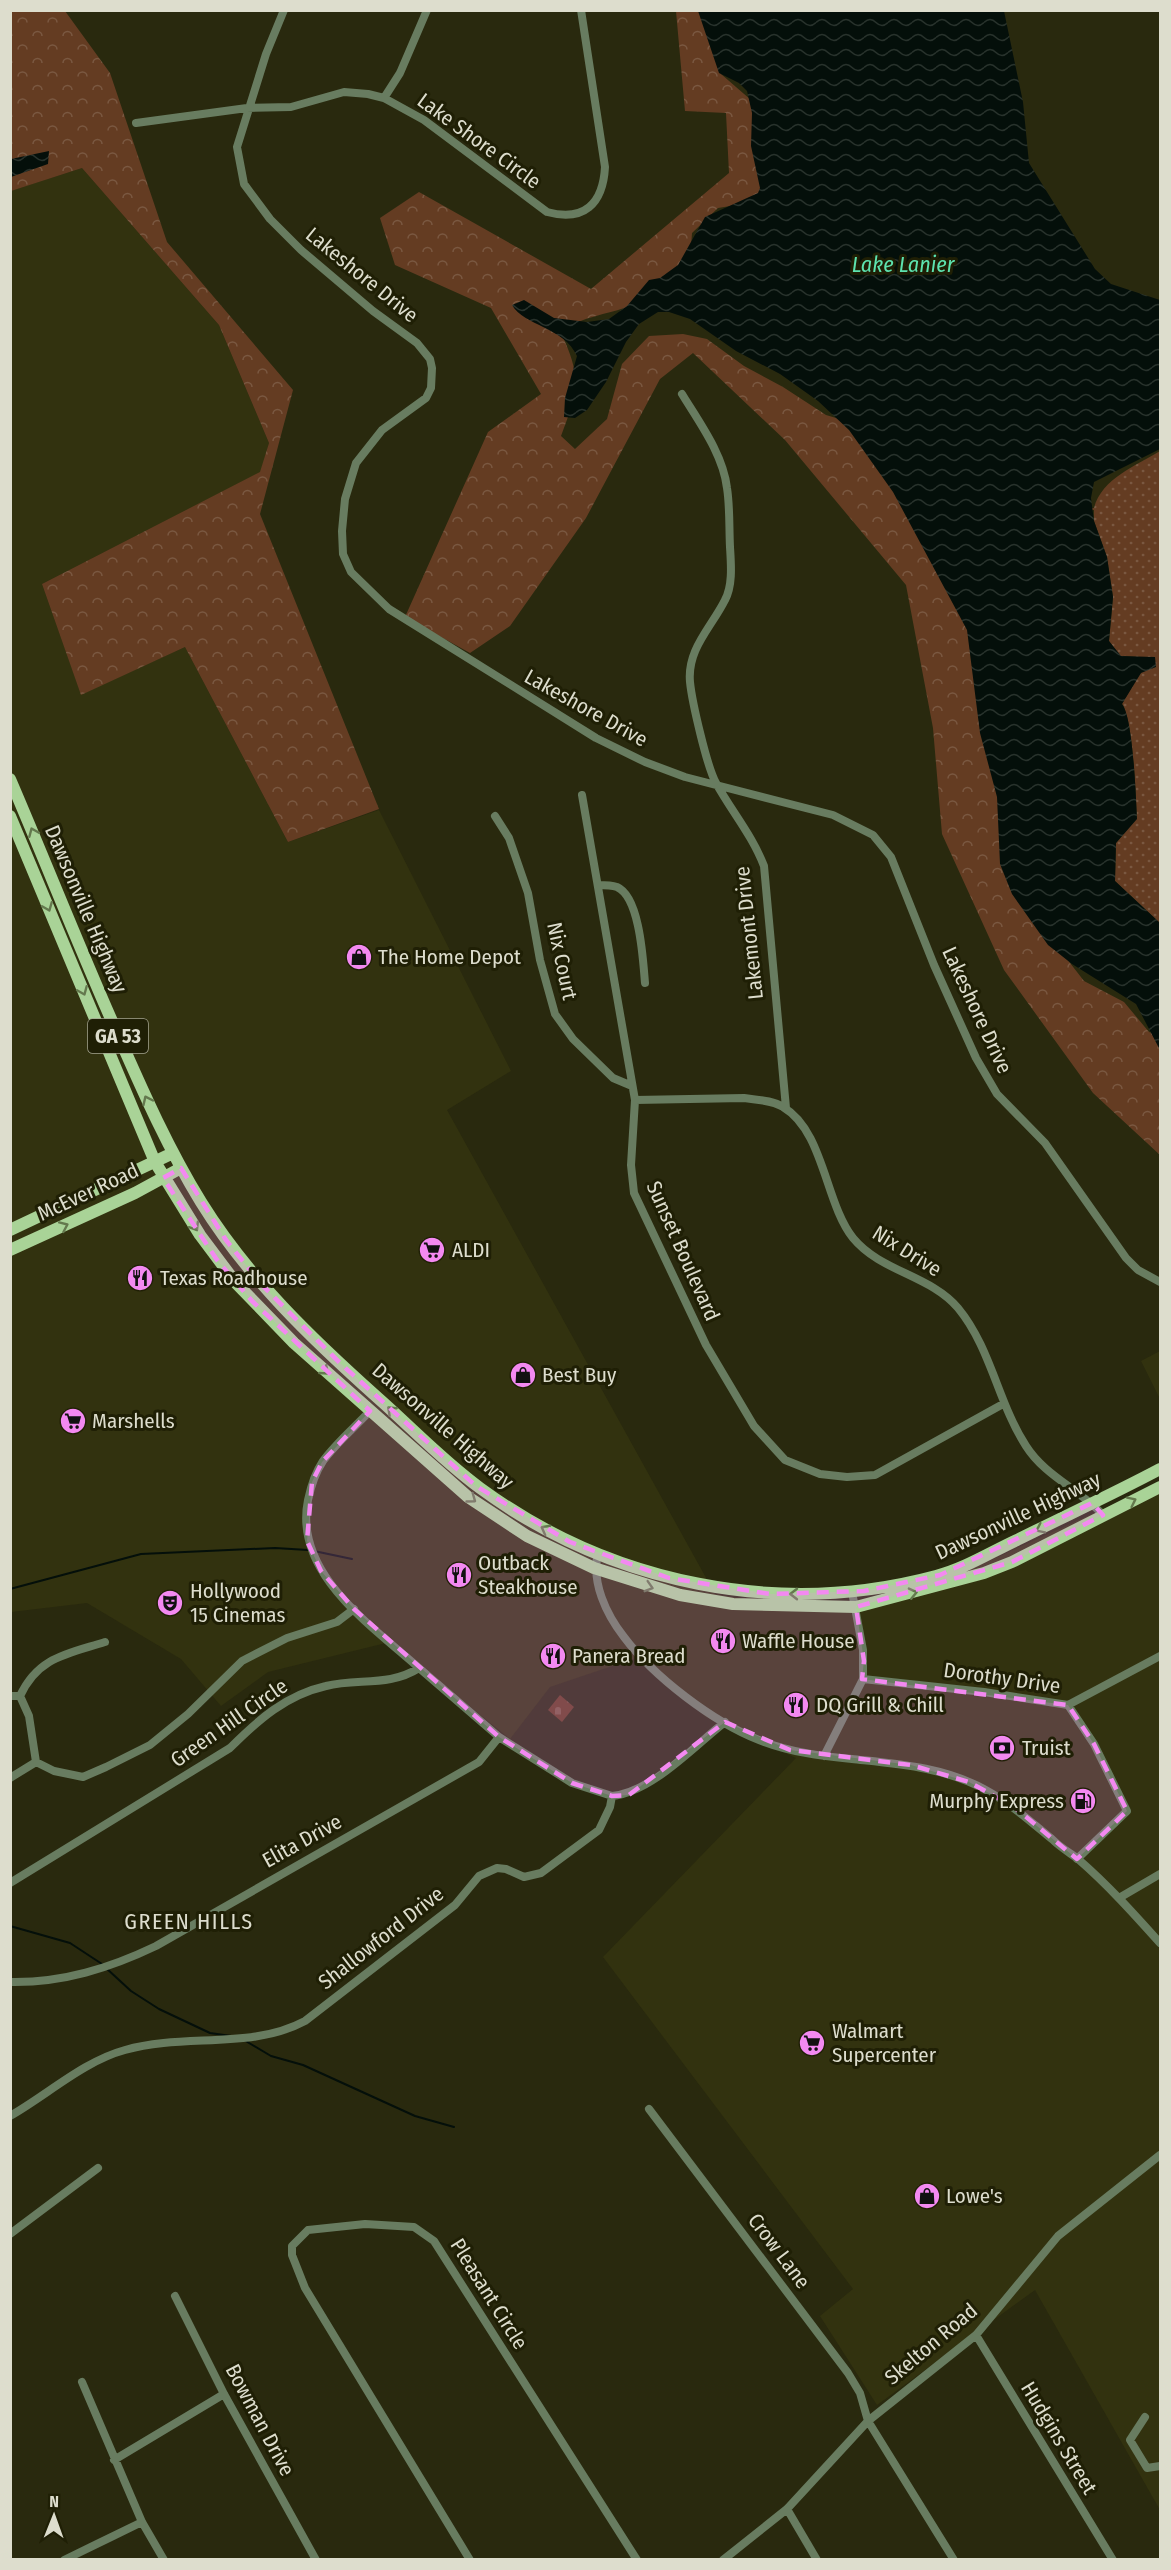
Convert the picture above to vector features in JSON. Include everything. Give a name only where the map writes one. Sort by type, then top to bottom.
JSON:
[{"type":"main road","name":"Dawsonville Highway","points":[[10,779],[104,1004],[173,1153],[226,1240],[262,1285],[340,1364],[477,1486],[548,1531],[598,1554],[669,1578],[732,1590],[770,1594],[852,1592],[940,1575],[1161,1469]]},
{"type":"main road","name":"Dawsonville Highway","points":[[10,816],[155,1162],[200,1235],[241,1289],[294,1343],[468,1497],[527,1536],[594,1568],[659,1590],[733,1604],[856,1607],[974,1576],[1011,1562],[1161,1487]]},
{"type":"main road","points":[[36,878],[50,871]]},
{"type":"main road","name":"McEver Road","points":[[10,1230],[173,1153]]},
{"type":"main road","name":"McEver Road","points":[[10,1250],[135,1193],[181,1168]]},
{"type":"street","points":[[247,108],[284,10]]},
{"type":"street","points":[[384,98],[400,73],[427,10]]},
{"type":"street","name":"Lake Shore Circle","points":[[136,123],[247,108],[291,107],[344,92],[384,98],[424,120],[547,212],[564,217],[578,214],[590,208],[598,197],[604,185],[605,167],[581,10]]},
{"type":"street","name":"Lakeshore Drive","points":[[247,108],[237,147],[238,162],[244,184],[254,201],[301,250],[373,311],[417,343],[430,359],[433,380],[426,398],[382,430],[356,463],[345,499],[342,531],[343,554],[351,572],[389,609],[586,732],[645,762],[717,786],[833,814],[862,828],[882,844],[900,877],[934,965],[976,1058],[997,1094],[1045,1143],[1126,1258],[1138,1270],[1161,1282]]},
{"type":"street","name":"Lakemont Drive","points":[[682,394],[717,454],[728,488],[730,587],[725,600],[699,640],[691,665],[690,681],[712,774],[717,786],[756,844],[764,866],[786,1108]]},
{"type":"street","name":"Sunset Boulevard","points":[[582,795],[635,1100],[632,1175],[640,1208],[706,1345],[748,1418],[776,1452],[796,1466],[819,1474],[847,1477],[875,1475],[1003,1404]]},
{"type":"street","name":"Nix Court","points":[[495,816],[509,838],[528,893],[542,969],[555,1014],[573,1039],[613,1078],[632,1086]]},
{"type":"street","points":[[598,885],[618,887],[627,895],[638,928],[645,983]]},
{"type":"street","points":[[635,1100],[744,1098],[786,1108]]},
{"type":"street","name":"Nix Drive","points":[[786,1108],[802,1128],[815,1150],[838,1210],[852,1236],[872,1255],[943,1294],[956,1307],[975,1334],[1003,1404],[1036,1460],[1060,1481],[1092,1503],[1103,1515]]},
{"type":"street","points":[[370,1411],[322,1461],[312,1482],[305,1518],[307,1541],[321,1571],[354,1609],[419,1668],[499,1737],[572,1783],[612,1797],[629,1795],[647,1785],[725,1722]]},
{"type":"street","points":[[598,1554],[594,1568],[608,1611],[634,1650],[688,1697],[725,1722],[760,1741],[790,1750],[824,1756],[911,1765],[969,1782],[1014,1807],[1077,1859],[1119,1898],[1161,1943]]},
{"type":"street","points":[[824,1756],[863,1679],[864,1661],[852,1592]]},
{"type":"street","points":[[36,1762],[54,1772],[83,1777],[106,1767],[150,1745],[188,1714],[242,1661],[287,1638],[337,1622],[354,1609]]},
{"type":"street","points":[[20,1696],[42,1665],[54,1658],[105,1642]]},
{"type":"street","name":"Dorothy Drive","points":[[863,1679],[984,1692],[1068,1706],[1161,1656]]},
{"type":"street","name":"Green Hill Circle","points":[[10,1883],[230,1748],[258,1720],[299,1694],[326,1686],[397,1680],[419,1668]]},
{"type":"street","points":[[10,1696],[20,1696]]},
{"type":"street","points":[[20,1696],[29,1716],[36,1762]]},
{"type":"street","points":[[1068,1706],[1095,1744],[1126,1810],[1077,1859]]},
{"type":"street","name":"Elita Drive","points":[[10,1982],[34,1982],[90,1973],[119,1964],[156,1946],[479,1762],[499,1737]]},
{"type":"street","points":[[10,1778],[36,1762]]},
{"type":"street","name":"Shallowford Drive","points":[[10,2116],[65,2081],[123,2050],[163,2042],[253,2036],[289,2029],[297,2025],[454,1905],[479,1876],[497,1868],[506,1869],[524,1877],[541,1873],[599,1830],[610,1807],[612,1797]]},
{"type":"street","points":[[1119,1898],[1161,1874]]},
{"type":"street","name":"Crow Lane","points":[[649,2109],[848,2373],[863,2401],[868,2421],[954,2559]]},
{"type":"street","name":"Skelton Road","points":[[723,2559],[787,2509],[868,2421],[976,2334],[1058,2236],[1161,2155]]},
{"type":"street","points":[[10,2234],[98,2168]]},
{"type":"street","name":"Pleasant Circle","points":[[471,2559],[305,2288],[292,2255],[292,2246],[308,2230],[366,2224],[401,2224],[424,2232],[434,2241],[636,2559]]},
{"type":"street","name":"Bowman Drive","points":[[175,2296],[224,2394],[316,2559]]},
{"type":"street","name":"Hudgins Street","points":[[976,2334],[1113,2559]]},
{"type":"street","points":[[82,2382],[142,2522],[164,2559]]},
{"type":"street","points":[[114,2460],[224,2394]]},
{"type":"street","points":[[1145,2417],[1130,2440],[1147,2468],[1161,2466]]},
{"type":"street","points":[[787,2509],[817,2559]]},
{"type":"street","points":[[64,2559],[142,2522]]},
{"type":"highlighted area","points":[[181,1168],[226,1240],[262,1285],[340,1363],[476,1486],[570,1542],[669,1578],[770,1594],[864,1591],[940,1575],[1092,1503],[1103,1515],[1012,1562],[856,1607],[864,1661],[862,1679],[1068,1705],[1094,1744],[1127,1811],[1077,1859],[1014,1807],[969,1782],[911,1765],[790,1750],[725,1722],[629,1795],[612,1796],[572,1783],[499,1737],[354,1609],[321,1571],[307,1541],[312,1482],[322,1462],[370,1411],[252,1301],[217,1260],[163,1178]]},
{"type":"shaded area","points":[[82,168],[219,325],[269,443],[261,472],[42,584],[81,694],[185,647],[288,842],[379,810],[511,1071],[447,1110],[715,1594],[759,1602],[835,1604],[923,1591],[1160,1483],[1160,2510],[1035,2290],[877,2405],[820,2316],[853,2289],[603,1957],[796,1758],[706,1717],[636,1658],[550,1687],[510,1739],[390,1642],[268,1672],[221,1706],[181,1659],[87,1603],[11,1612],[10,191]]},
{"type":"shaded area","points":[[1160,1351],[1160,1399],[1141,1361]]},
{"type":"green space","points":[[10,11],[65,11],[110,73],[167,242],[293,390],[260,514],[379,809],[288,842],[185,647],[81,695],[42,584],[260,472],[269,443],[219,325],[82,168],[11,191]]},
{"type":"green space","points":[[676,11],[717,11],[721,74],[751,100],[767,200],[718,208],[692,233],[689,275],[630,306],[583,320],[561,333],[572,361],[575,384],[571,407],[561,436],[575,449],[607,419],[622,364],[649,336],[683,334],[707,339],[744,366],[783,387],[826,415],[866,427],[953,576],[983,666],[1032,914],[1084,981],[1124,1002],[1149,1032],[1160,1036],[1160,1155],[1093,1093],[1004,970],[942,834],[933,728],[906,585],[785,440],[693,353],[660,379],[586,518],[510,626],[470,653],[405,617],[488,432],[541,394],[491,308],[395,265],[380,218],[419,192],[591,289],[729,173],[726,113],[685,111]]},
{"type":"green space","points":[[1160,451],[1160,923],[1115,881],[1116,843],[1137,818],[1129,724],[1122,704],[1138,676],[1155,658],[1120,656],[1109,641],[1113,597],[1107,557],[1094,521],[1094,510],[1071,511],[1071,509],[1094,508],[1104,489],[1112,481]]},
{"type":"green space","points":[[560,1695],[574,1707],[562,1722],[548,1710]]},
{"type":"water","name":"Lake Lanier","points":[[698,11],[1004,11],[1023,102],[1029,163],[1095,269],[1111,284],[1160,300],[1160,449],[1094,482],[1091,498],[1094,521],[1107,557],[1113,597],[1109,641],[1121,656],[1155,657],[1156,667],[1141,673],[1122,704],[1129,724],[1137,819],[1116,843],[1115,881],[1160,923],[1160,1050],[1136,1004],[1072,964],[1048,945],[1012,894],[1000,864],[997,797],[980,733],[967,630],[893,492],[849,430],[818,401],[780,374],[736,351],[690,319],[669,312],[658,312],[639,324],[626,342],[606,382],[587,410],[575,418],[564,417],[565,398],[577,356],[563,339],[525,318],[512,305],[524,300],[554,318],[587,322],[609,319],[627,306],[649,280],[660,278],[678,265],[705,217],[758,193],[760,188],[751,146],[752,113],[747,91],[739,83],[719,73]]},
{"type":"water","points":[[49,151],[48,164],[11,177],[11,159]]},
{"type":"waterway","points":[[10,1589],[141,1554],[275,1548],[308,1550]]},
{"type":"waterway","points":[[314,1551],[352,1559]]},
{"type":"waterway","points":[[10,1926],[70,1943],[102,1964]]},
{"type":"waterway","points":[[106,1968],[131,1991],[159,2009],[210,2033],[231,2036]]},
{"type":"waterway","points":[[244,2040],[271,2056],[303,2065],[415,2116],[454,2127]]},
{"type":"place","name":"The Home Depot","points":[[359,957]]},
{"type":"place","name":"ALDI","points":[[432,1250]]},
{"type":"place","name":"Texas Roadhouse","points":[[140,1278]]},
{"type":"place","name":"Best Buy","points":[[523,1375]]},
{"type":"place","name":"Marshells","points":[[73,1421]]},
{"type":"place","name":"Outback Steakhouse","points":[[459,1575]]},
{"type":"place","name":"Hollywood 15 Cinemas","points":[[170,1603]]},
{"type":"place","name":"Waffle House","points":[[723,1641]]},
{"type":"place","name":"Panera Bread","points":[[553,1656]]},
{"type":"place","name":"DQ Grill & Chill","points":[[796,1705]]},
{"type":"place","name":"Truist","points":[[1002,1748]]},
{"type":"place","name":"Murphy Express","points":[[1083,1801]]},
{"type":"place","name":"Walmart Supercenter","points":[[812,2043]]},
{"type":"place","name":"Lowe's","points":[[927,2196]]},
{"type":"district","name":"GREEN HILLS","points":[[189,1921]]}]
